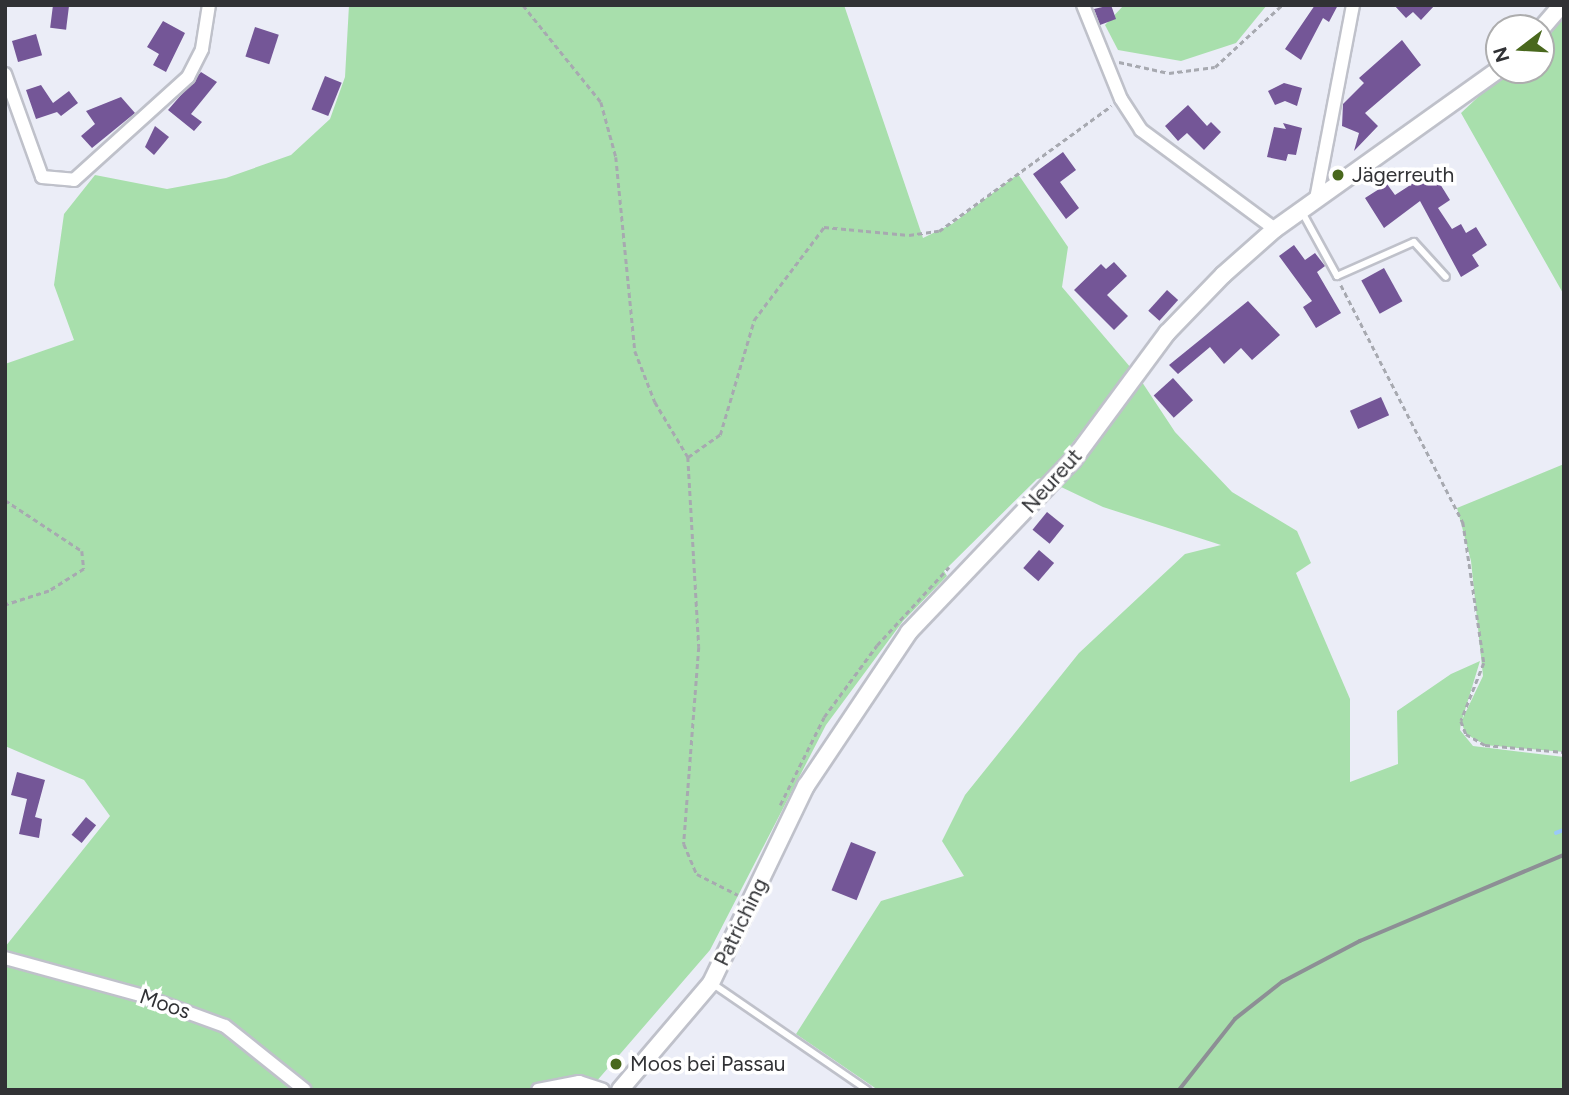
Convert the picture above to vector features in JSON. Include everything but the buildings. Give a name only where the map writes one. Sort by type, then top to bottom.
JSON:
[{"type":"street","points":[[5,74],[42,177],[74,180],[188,77],[202,49],[209,5]]},
{"type":"street","points":[[1083,5],[1121,99],[1149,139],[1275,229]]},
{"type":"street","points":[[1316,199],[1353,5]]},
{"type":"street","name":"Neureut","points":[[834,737],[909,632],[1073,460],[1167,333],[1275,229],[1485,79]]},
{"type":"street","name":"Patriching","points":[[620,1090],[711,982],[834,737]]},
{"type":"street","name":"Moos","points":[[5,958],[140,995],[225,1026],[305,1090]]},
{"type":"street","points":[[538,1090],[579,1082],[603,1090]]},
{"type":"lane","points":[[1301,210],[1337,276],[1414,242],[1446,277]]},
{"type":"lane","points":[[711,982],[867,1090]]},
{"type":"path","points":[[523,5],[601,102],[616,157],[635,351],[655,402],[688,457],[699,647],[684,844],[697,874],[753,902]]},
{"type":"path","points":[[1104,57],[1169,74],[1215,67],[1282,5]]},
{"type":"path","points":[[688,457],[720,435],[754,320],[824,227],[909,235],[939,232],[1121,99]]},
{"type":"path","points":[[1337,276],[1463,522],[1485,663],[1461,721],[1466,734],[1485,745],[1564,752]]},
{"type":"path","points":[[5,500],[82,551],[84,569],[49,591],[5,605]]},
{"type":"green space","points":[[349,5],[844,5],[923,238],[952,224],[1018,174],[1068,247],[1062,287],[1131,368],[1046,477],[1037,479],[944,571],[947,576],[903,621],[826,725],[710,950],[589,1090],[5,1090],[5,947],[110,816],[84,780],[5,746],[5,364],[74,340],[54,285],[64,214],[95,175],[167,189],[226,178],[291,155],[330,119],[345,77]]},
{"type":"green space","points":[[1124,5],[1267,5],[1236,43],[1181,61],[1118,50],[1105,25]]},
{"type":"green space","points":[[1564,13],[1564,295],[1461,113],[1492,84],[1555,84],[1555,23]]},
{"type":"green space","points":[[1140,379],[1175,432],[1232,492],[1297,531],[1311,563],[1296,573],[1350,699],[1350,782],[1398,764],[1397,711],[1451,674],[1480,661],[1462,720],[1483,676],[1471,561],[1457,508],[1564,464],[1564,752],[1485,745],[1466,734],[1461,722],[1460,730],[1473,746],[1564,757],[1564,1090],[878,1090],[796,1034],[881,901],[964,876],[942,841],[965,795],[1079,653],[1185,554],[1221,545],[1103,507],[1059,486]]},
{"type":"waterway","points":[[1556,833],[1564,830]]},
{"type":"railway","points":[[1179,1090],[1235,1019],[1282,982],[1360,941],[1564,855]]},
{"type":"place","name":"Jägerreuth","points":[[1338,175]]},
{"type":"place","name":"Moos bei Passau","points":[[616,1064]]}]
